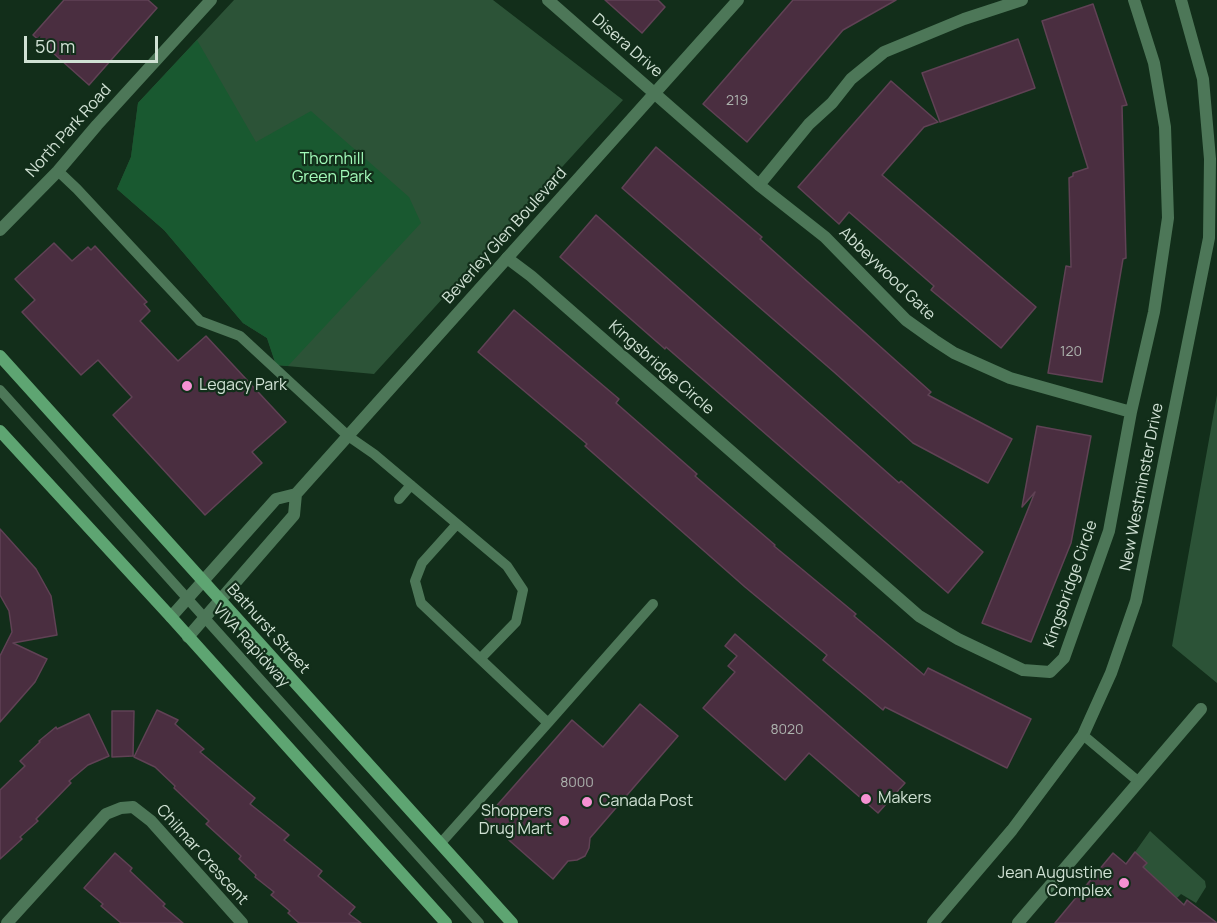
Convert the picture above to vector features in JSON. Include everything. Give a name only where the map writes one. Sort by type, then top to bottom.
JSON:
[{"type":"main road","name":"Bathurst Street","points":[[0,356],[512,923]]},
{"type":"main road","points":[[0,431],[446,923]]},
{"type":"street","name":"Disera Drive","points":[[548,0],[656,94]]},
{"type":"street","name":"Beverley Glen Boulevard","points":[[171,617],[276,499],[296,494],[738,0]]},
{"type":"street","points":[[759,185],[809,124],[832,103],[851,79],[884,52],[964,19],[1022,0]]},
{"type":"street","name":"Kingsbridge Circle","points":[[507,258],[531,276],[919,616],[958,639],[1023,670],[1050,672],[1064,658],[1109,531],[1131,412],[1154,312],[1168,218],[1165,127],[1154,63],[1134,0]]},
{"type":"street","name":"New Westminster Drive","points":[[933,923],[1012,830],[1083,735],[1111,673],[1136,601],[1209,238],[1209,159],[1203,79],[1182,0]]},
{"type":"street","name":"North Park Road","points":[[0,230],[58,171],[206,2]]},
{"type":"street","name":"Abbeywood Gate","points":[[656,94],[759,185],[825,237],[906,320],[954,353],[1010,378],[1131,412]]},
{"type":"street","name":"Beverley Glen Boulevard","points":[[188,637],[294,515],[296,494]]},
{"type":"street","points":[[1018,923],[1201,709]]},
{"type":"street","name":"Chilmar Crescent","points":[[7,923],[106,814],[121,808],[133,807],[151,821],[242,923]]},
{"type":"lane","points":[[58,171],[200,321],[240,336],[348,436],[411,485],[507,566],[523,590],[516,622],[481,658]]},
{"type":"lane","name":"VIVA Rapidway","points":[[0,390],[479,923]]},
{"type":"lane","points":[[399,499],[411,485]]},
{"type":"lane","points":[[457,524],[422,563],[415,581],[421,603],[548,723]]},
{"type":"lane","points":[[440,844],[653,604]]},
{"type":"lane","points":[[1083,735],[1139,782]]},
{"type":"green space","name":"Thornhill Green Park","points":[[234,0],[493,0],[623,100],[374,374],[276,365],[267,338],[243,323],[164,230],[117,189],[131,157],[138,103]]},
{"type":"green space","points":[[197,40],[256,142],[311,111],[409,197],[421,223],[288,366],[276,365],[267,338],[243,323],[164,230],[117,189],[131,157],[138,103]]},
{"type":"green space","points":[[1217,395],[1217,683],[1172,646]]},
{"type":"green space","points":[[1150,831],[1205,881],[1206,887],[1196,903],[1181,894],[1177,898],[1143,867],[1147,863],[1135,852]]},
{"type":"building","points":[[64,0],[148,0],[157,8],[89,85],[33,35]]},
{"type":"building","points":[[605,0],[658,0],[665,7],[642,33]]},
{"type":"building","points":[[793,0],[896,0],[843,30],[747,142],[703,104]]},
{"type":"building","points":[[1093,4],[1127,105],[1122,106],[1126,258],[1123,259],[1102,382],[1048,373],[1066,266],[1071,267],[1069,178],[1073,176],[1073,173],[1088,168],[1042,21]]},
{"type":"building","points":[[1018,39],[1035,88],[940,122],[922,73]]},
{"type":"building","points":[[891,81],[938,122],[924,127],[882,175],[1036,307],[1001,348],[931,290],[934,286],[849,212],[839,224],[798,187]]},
{"type":"building","points":[[656,147],[762,237],[760,239],[931,392],[928,395],[1012,439],[988,483],[913,443],[622,188]]},
{"type":"building","points":[[596,215],[899,483],[901,481],[983,552],[948,593],[560,257]]},
{"type":"building","name":"Legacy Park","points":[[54,243],[72,261],[88,247],[91,250],[95,246],[147,302],[144,304],[150,311],[140,321],[178,361],[206,336],[286,422],[252,452],[262,463],[205,515],[113,415],[132,397],[98,360],[81,375],[22,312],[35,300],[15,279]]},
{"type":"building","points":[[514,310],[619,399],[616,403],[697,474],[695,476],[924,675],[928,668],[1031,719],[1007,768],[885,707],[883,710],[823,660],[827,655],[745,587],[585,446],[587,444],[478,352]]},
{"type":"building","points":[[1037,426],[1091,436],[1071,543],[1031,642],[982,623],[1035,492],[1022,507]]},
{"type":"building","points":[[0,529],[36,569],[51,596],[57,635],[13,643],[47,659],[35,682],[0,722],[0,656],[12,632],[9,611],[0,595]]},
{"type":"building","points":[[735,634],[905,783],[878,813],[809,753],[785,780],[703,708],[735,672],[728,666],[737,656],[725,646]]},
{"type":"building","points":[[640,704],[678,736],[590,838],[585,856],[568,861],[553,879],[485,819],[572,720],[603,747]]},
{"type":"building","points":[[157,710],[178,720],[175,724],[204,749],[200,752],[255,798],[250,804],[289,835],[284,840],[322,871],[318,876],[355,907],[349,914],[361,923],[299,923],[288,913],[290,911],[271,895],[274,892],[255,877],[256,875],[239,859],[241,856],[206,824],[209,821],[174,788],[175,786],[155,767],[134,757]]},
{"type":"building","points":[[112,711],[134,711],[133,756],[112,757]]},
{"type":"building","points":[[89,714],[109,756],[88,765],[69,781],[71,783],[36,819],[38,821],[0,859],[0,790],[25,766],[20,761],[39,741],[56,727],[57,729]]},
{"type":"building","name":"Jean Augustine Complex","points":[[1135,852],[1147,863],[1143,867],[1184,905],[1187,900],[1217,923],[1055,923],[1113,853],[1126,864]]},
{"type":"building","points":[[115,853],[132,868],[130,871],[165,904],[163,906],[183,923],[121,923],[101,906],[103,904],[84,888]]},
{"type":"place","name":"Legacy Park","points":[[187,386]]},
{"type":"place","name":"Makers","points":[[866,799]]},
{"type":"place","name":"Canada Post","points":[[587,802]]},
{"type":"place","name":"Shoppers Drug Mart","points":[[564,821]]},
{"type":"place","name":"Jean Augustine Complex","points":[[1124,883]]}]
